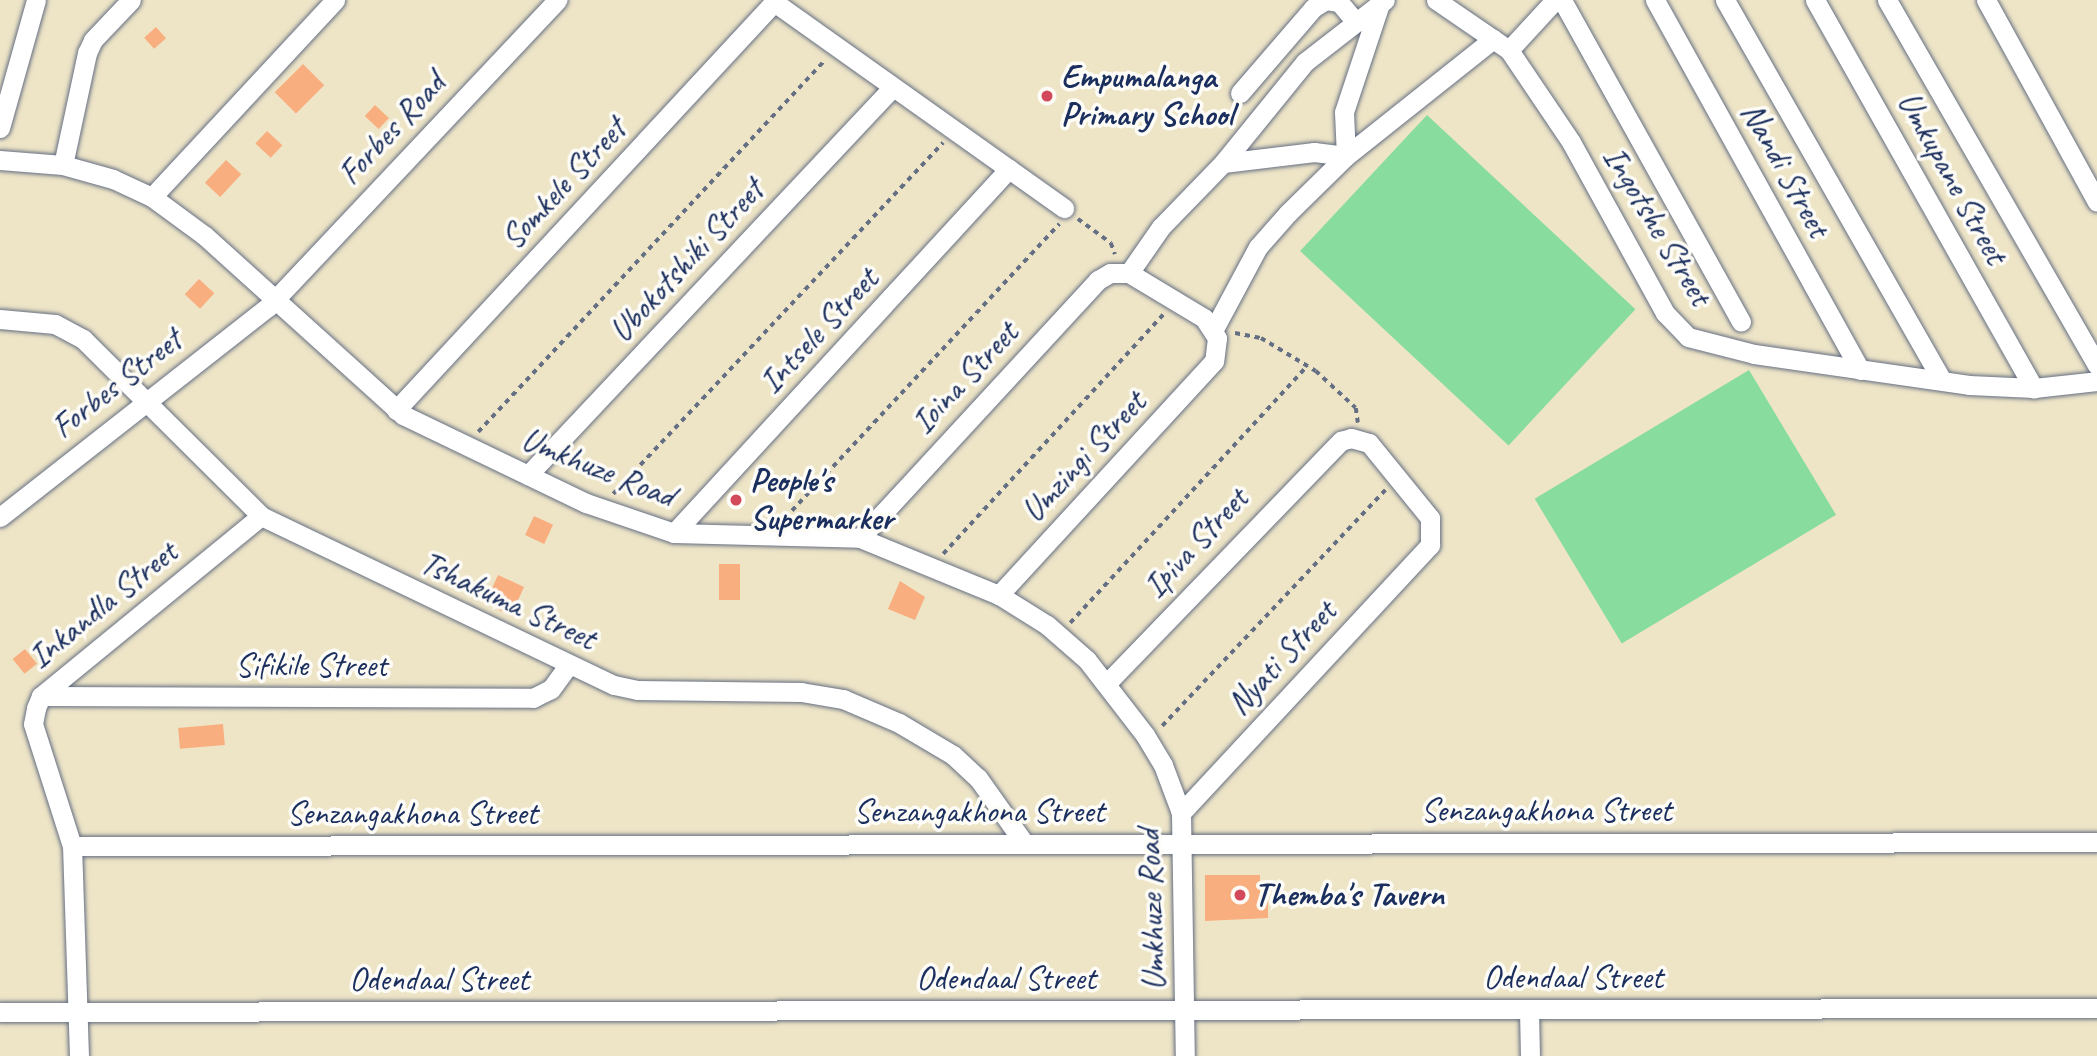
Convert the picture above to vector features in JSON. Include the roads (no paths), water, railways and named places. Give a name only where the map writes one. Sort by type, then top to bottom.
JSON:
[{"type":"street","points":[[0,128],[36,0]]},
{"type":"street","points":[[63,165],[87,53],[93,40],[131,0]]},
{"type":"street","points":[[152,197],[335,0]]},
{"type":"street","name":"Forbes Road","points":[[273,301],[557,0]]},
{"type":"street","name":"Ingotshe Street","points":[[1436,0],[1501,44],[1571,142],[1676,327],[1703,344],[1942,381],[2034,388],[2097,382]]},
{"type":"street","points":[[1382,2],[1354,20],[1305,62],[1223,163],[1161,226],[1125,272],[1177,300],[1214,329],[1258,247],[1346,156],[1501,44],[1555,0]]},
{"type":"street","points":[[1562,0],[1741,321]]},
{"type":"street","name":"Nandi Street","points":[[1656,0],[1860,370]]},
{"type":"street","points":[[1726,0],[1942,381]]},
{"type":"street","name":"Umkupane Street","points":[[1815,0],[2034,388]]},
{"type":"street","points":[[1887,0],[2097,365]]},
{"type":"street","points":[[1986,0],[2097,202]]},
{"type":"street","points":[[775,1],[891,89],[1067,210]]},
{"type":"street","name":"Somkele Street","points":[[396,410],[775,1]]},
{"type":"street","points":[[1241,93],[1313,8],[1326,1],[1339,2],[1354,20]]},
{"type":"street","points":[[1346,156],[1344,112],[1382,2]]},
{"type":"street","name":"Ubokotshiki Street","points":[[528,475],[891,89]]},
{"type":"street","points":[[1223,163],[1314,152],[1346,156]]},
{"type":"street","name":"Umkhuze Road","points":[[0,160],[63,165],[113,179],[152,197],[205,236],[273,301],[396,410],[464,446],[600,508],[674,533],[860,538],[999,595],[1059,635],[1107,683],[1149,740],[1181,813],[1185,843],[1185,1056]]},
{"type":"street","name":"Intsele Street","points":[[674,533],[1009,169]]},
{"type":"street","name":"Ioina Street","points":[[860,538],[1098,280],[1125,272]]},
{"type":"street","name":"Forbes Street","points":[[0,517],[273,301]]},
{"type":"street","name":"Tshakuma Street","points":[[0,319],[32,320],[65,329],[83,339],[261,516],[568,666],[637,690],[801,692],[843,699],[899,723],[970,769],[1024,843]]},
{"type":"street","name":"Umzingi Street","points":[[999,595],[1214,361],[1219,351],[1214,329]]},
{"type":"street","name":"Ipiva Street","points":[[1107,683],[1331,447],[1360,439],[1398,477],[1430,518],[1430,545]]},
{"type":"street","name":"Inkandla Street","points":[[79,1056],[80,1011],[72,846],[33,724],[41,696],[261,516]]},
{"type":"street","name":"Nyati Street","points":[[1181,813],[1430,545]]},
{"type":"street","name":"Sifikile Street","points":[[41,696],[533,698],[551,688],[568,666]]},
{"type":"street","name":"Senzangakhona Street","points":[[72,846],[2097,842]]},
{"type":"street","name":"Odendaal Street","points":[[0,1012],[2097,1008]]},
{"type":"street","points":[[1529,1009],[1530,1056]]},
{"type":"place","name":"Empumalanga Primary School","points":[[1047,96]]},
{"type":"place","name":"People's Supermarker","points":[[736,500]]},
{"type":"place","name":"Themba's Tavern","points":[[1240,895]]}]
